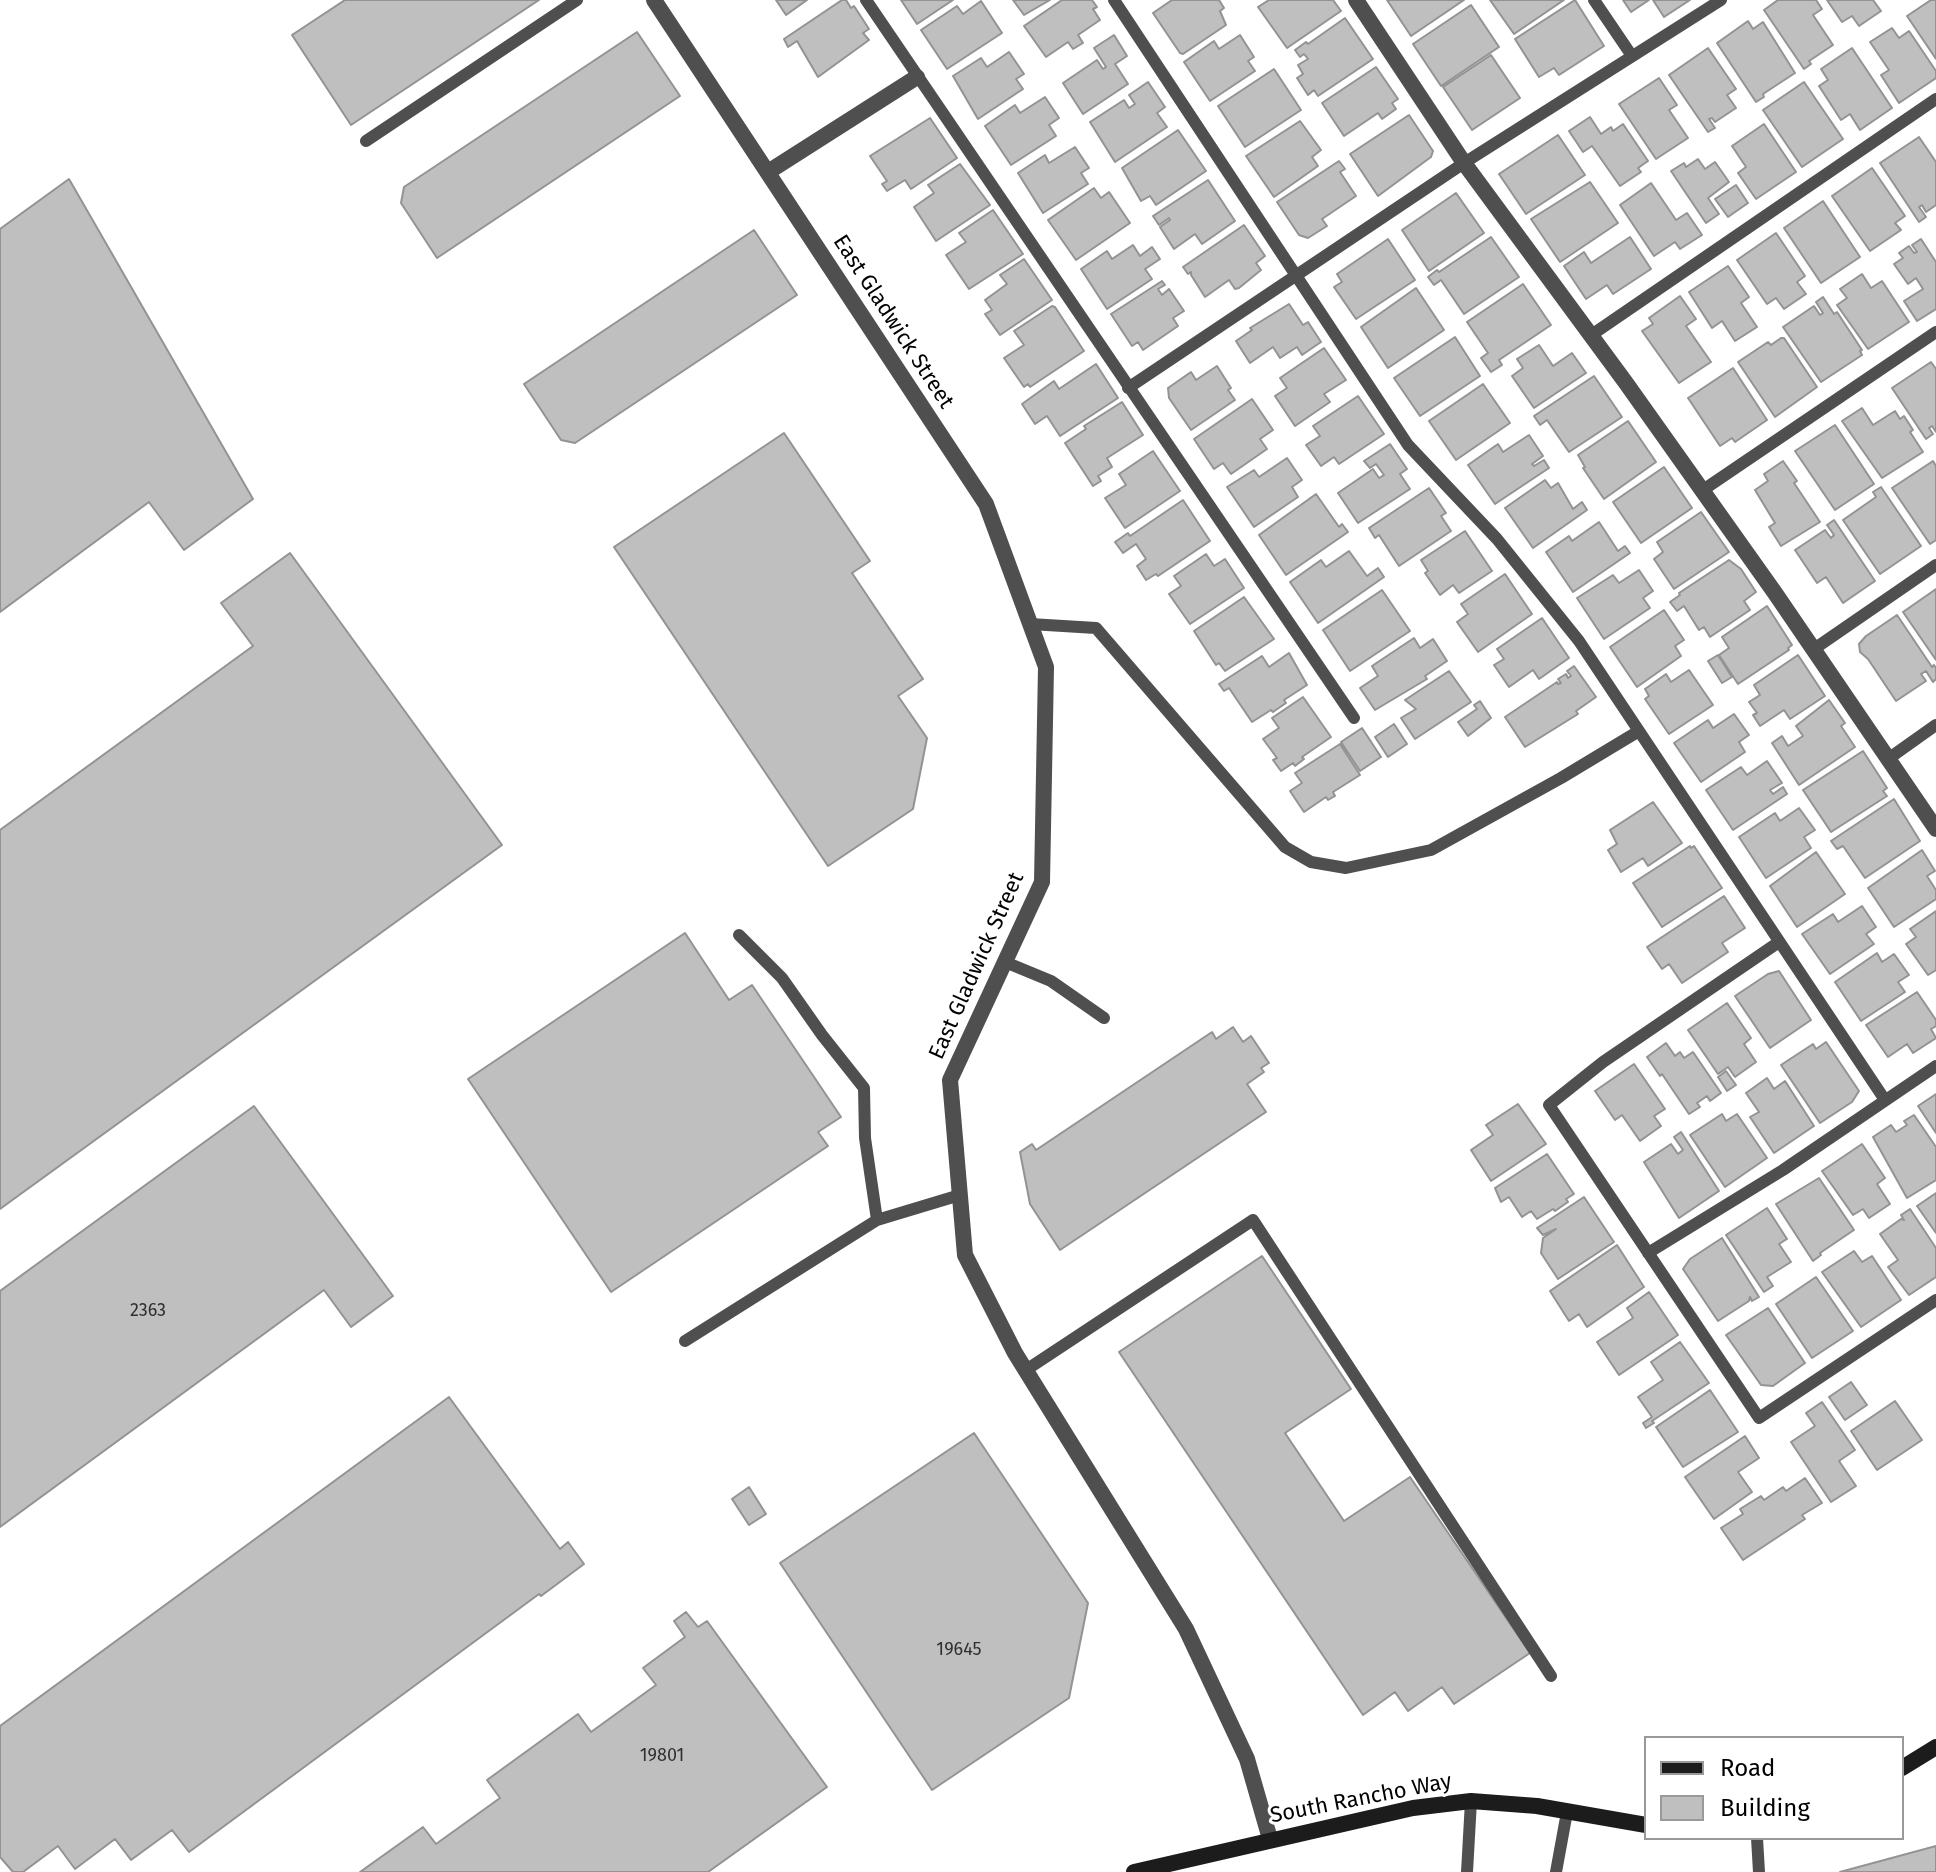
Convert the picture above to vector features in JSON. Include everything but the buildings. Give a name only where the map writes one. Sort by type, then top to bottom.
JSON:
[{"type":"street","name":"East Gladwick Street","points":[[654,0],[986,504],[1046,667],[1042,882],[950,1080],[965,1255],[1026,1370],[1186,1629],[1247,1759],[1270,1839]]},
{"type":"street","points":[[1356,0],[1464,163],[1703,490],[1936,829]]},
{"type":"street","points":[[768,172],[917,77]]},
{"type":"street","points":[[1904,1767],[1936,1747]]},
{"type":"street","name":"South Rancho Way","points":[[1134,1872],[1413,1808],[1471,1801],[1537,1806],[1644,1825]]},
{"type":"lane","points":[[366,141],[577,0]]},
{"type":"lane","points":[[866,0],[1354,718]]},
{"type":"lane","points":[[1114,0],[1408,445],[1497,539],[1579,641],[1885,1100]]},
{"type":"lane","points":[[1594,0],[1632,56]]},
{"type":"lane","points":[[1128,388],[1464,163],[1721,0]]},
{"type":"lane","points":[[1590,336],[1936,99]]},
{"type":"lane","points":[[1703,490],[1936,332]]},
{"type":"lane","points":[[1814,649],[1936,565]]},
{"type":"lane","points":[[1030,624],[1096,628],[1285,847],[1311,862],[1346,868],[1431,850],[1639,731]]},
{"type":"lane","points":[[1888,759],[1936,725]]},
{"type":"lane","points":[[739,935],[782,978],[864,1088],[865,1138],[877,1220]]},
{"type":"lane","points":[[1779,942],[1603,1062],[1549,1105],[1759,1418],[1936,1300]]},
{"type":"lane","points":[[1005,962],[1051,981],[1104,1018]]},
{"type":"lane","points":[[1648,1253],[1783,1170],[1936,1066]]},
{"type":"lane","points":[[685,1341],[877,1220],[960,1195]]},
{"type":"lane","points":[[1026,1370],[1253,1220],[1551,1676]]},
{"type":"lane","points":[[1467,1872],[1471,1801]]},
{"type":"lane","points":[[1556,1872],[1567,1812]]},
{"type":"lane","points":[[1757,1840],[1759,1872]]}]
